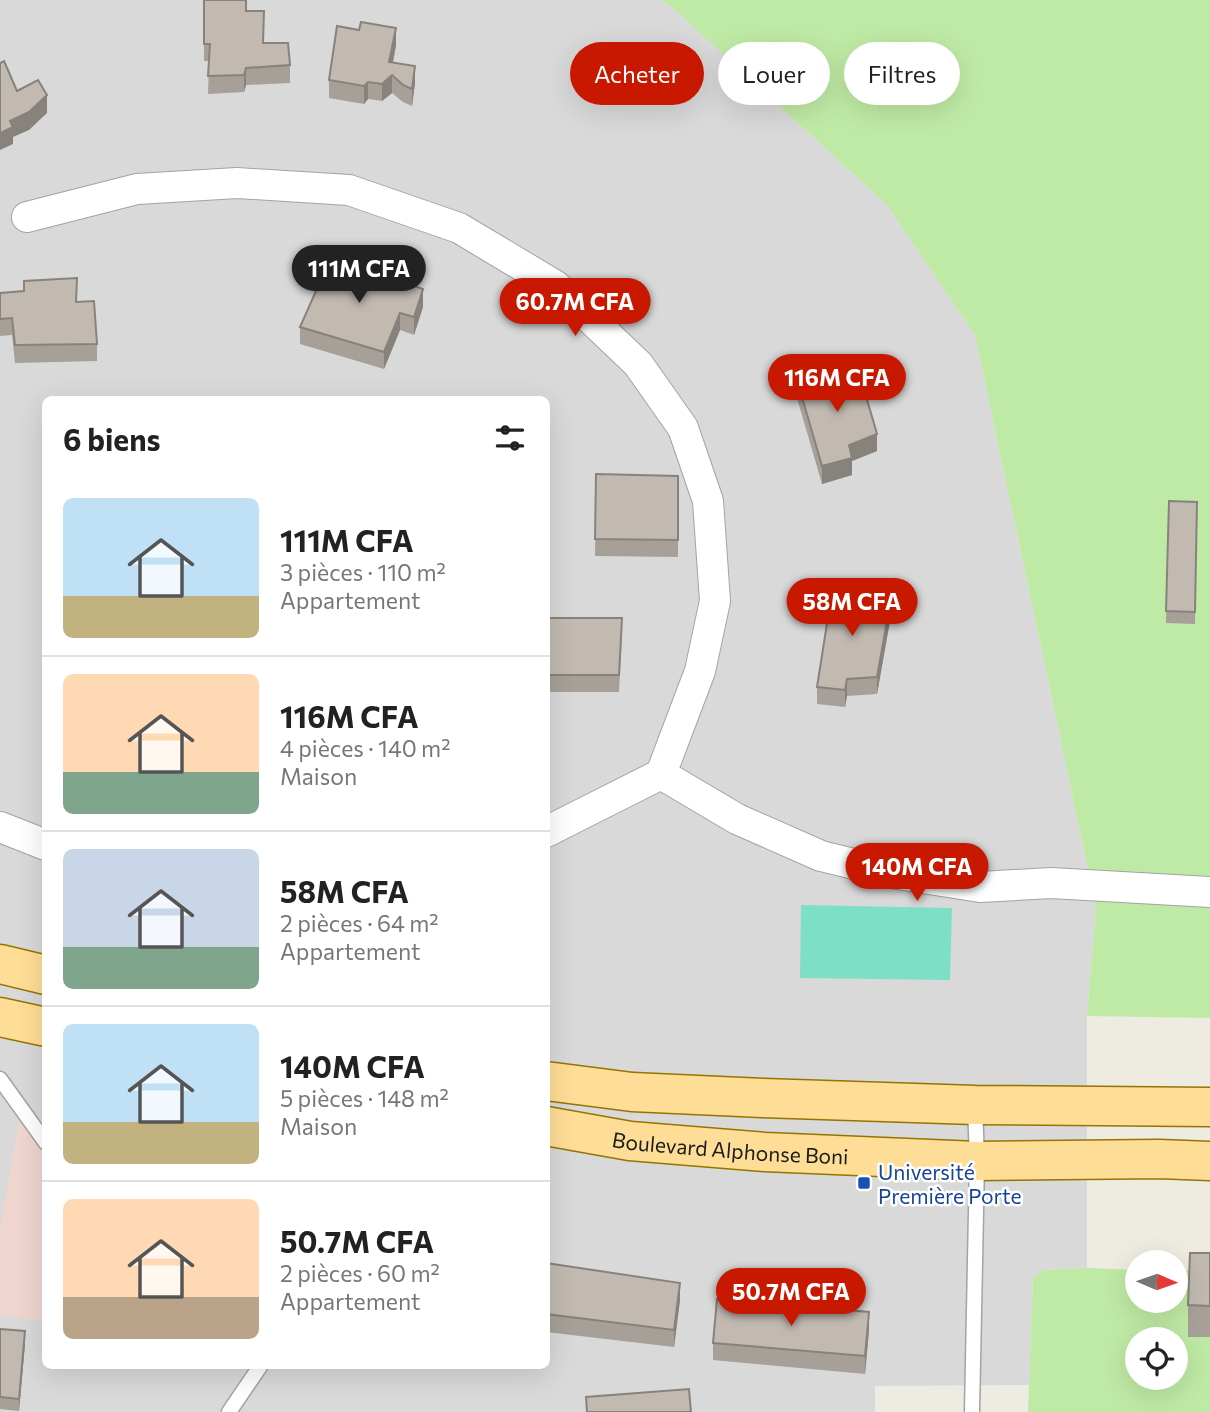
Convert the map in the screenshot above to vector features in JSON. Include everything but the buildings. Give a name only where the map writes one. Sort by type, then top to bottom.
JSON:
[{"type":"main road","points":[[0,964],[42,974]]},
{"type":"main road","points":[[0,1017],[42,1026]]},
{"type":"main road","points":[[550,1082],[632,1092],[975,1105],[1210,1107]]},
{"type":"main road","name":"Boulevard Alphonse Boni","points":[[550,1127],[630,1141],[765,1152],[976,1161],[1210,1161]]},
{"type":"street","points":[[27,216],[137,189],[237,183],[349,190],[459,228],[556,286],[638,364],[683,428],[708,501],[715,601],[700,671],[661,774],[550,830]]},
{"type":"street","points":[[661,774],[737,819],[821,856],[891,873],[980,887],[1051,883],[1210,892]]},
{"type":"street","points":[[0,827],[42,843]]},
{"type":"lane","points":[[0,1079],[42,1137]]},
{"type":"lane","points":[[972,1412],[975,1105]]},
{"type":"lane","points":[[229,1412],[258,1369]]},
{"type":"shaded area","points":[[0,0],[661,0],[718,49],[718,105],[778,105],[887,205],[975,335],[1096,907],[1087,1016],[1087,1268],[1044,1270],[1033,1277],[1029,1385],[875,1386],[875,1412],[0,1412]]},
{"type":"shaded area","points":[[20,1116],[42,1120],[42,1321],[0,1314],[0,1229]]},
{"type":"green space","points":[[661,0],[1210,0],[1210,1018],[1087,1016],[1096,907],[975,335],[887,205],[778,105],[830,105],[830,42],[718,42],[718,49]]},
{"type":"green space","points":[[801,905],[952,908],[950,980],[800,978]]},
{"type":"green space","points":[[1044,1270],[1125,1270],[1125,1313],[1188,1313],[1188,1270],[1210,1271],[1210,1412],[1028,1412],[1033,1277]]},
{"type":"place","name":"Université Première Porte","points":[[864,1183]]}]
